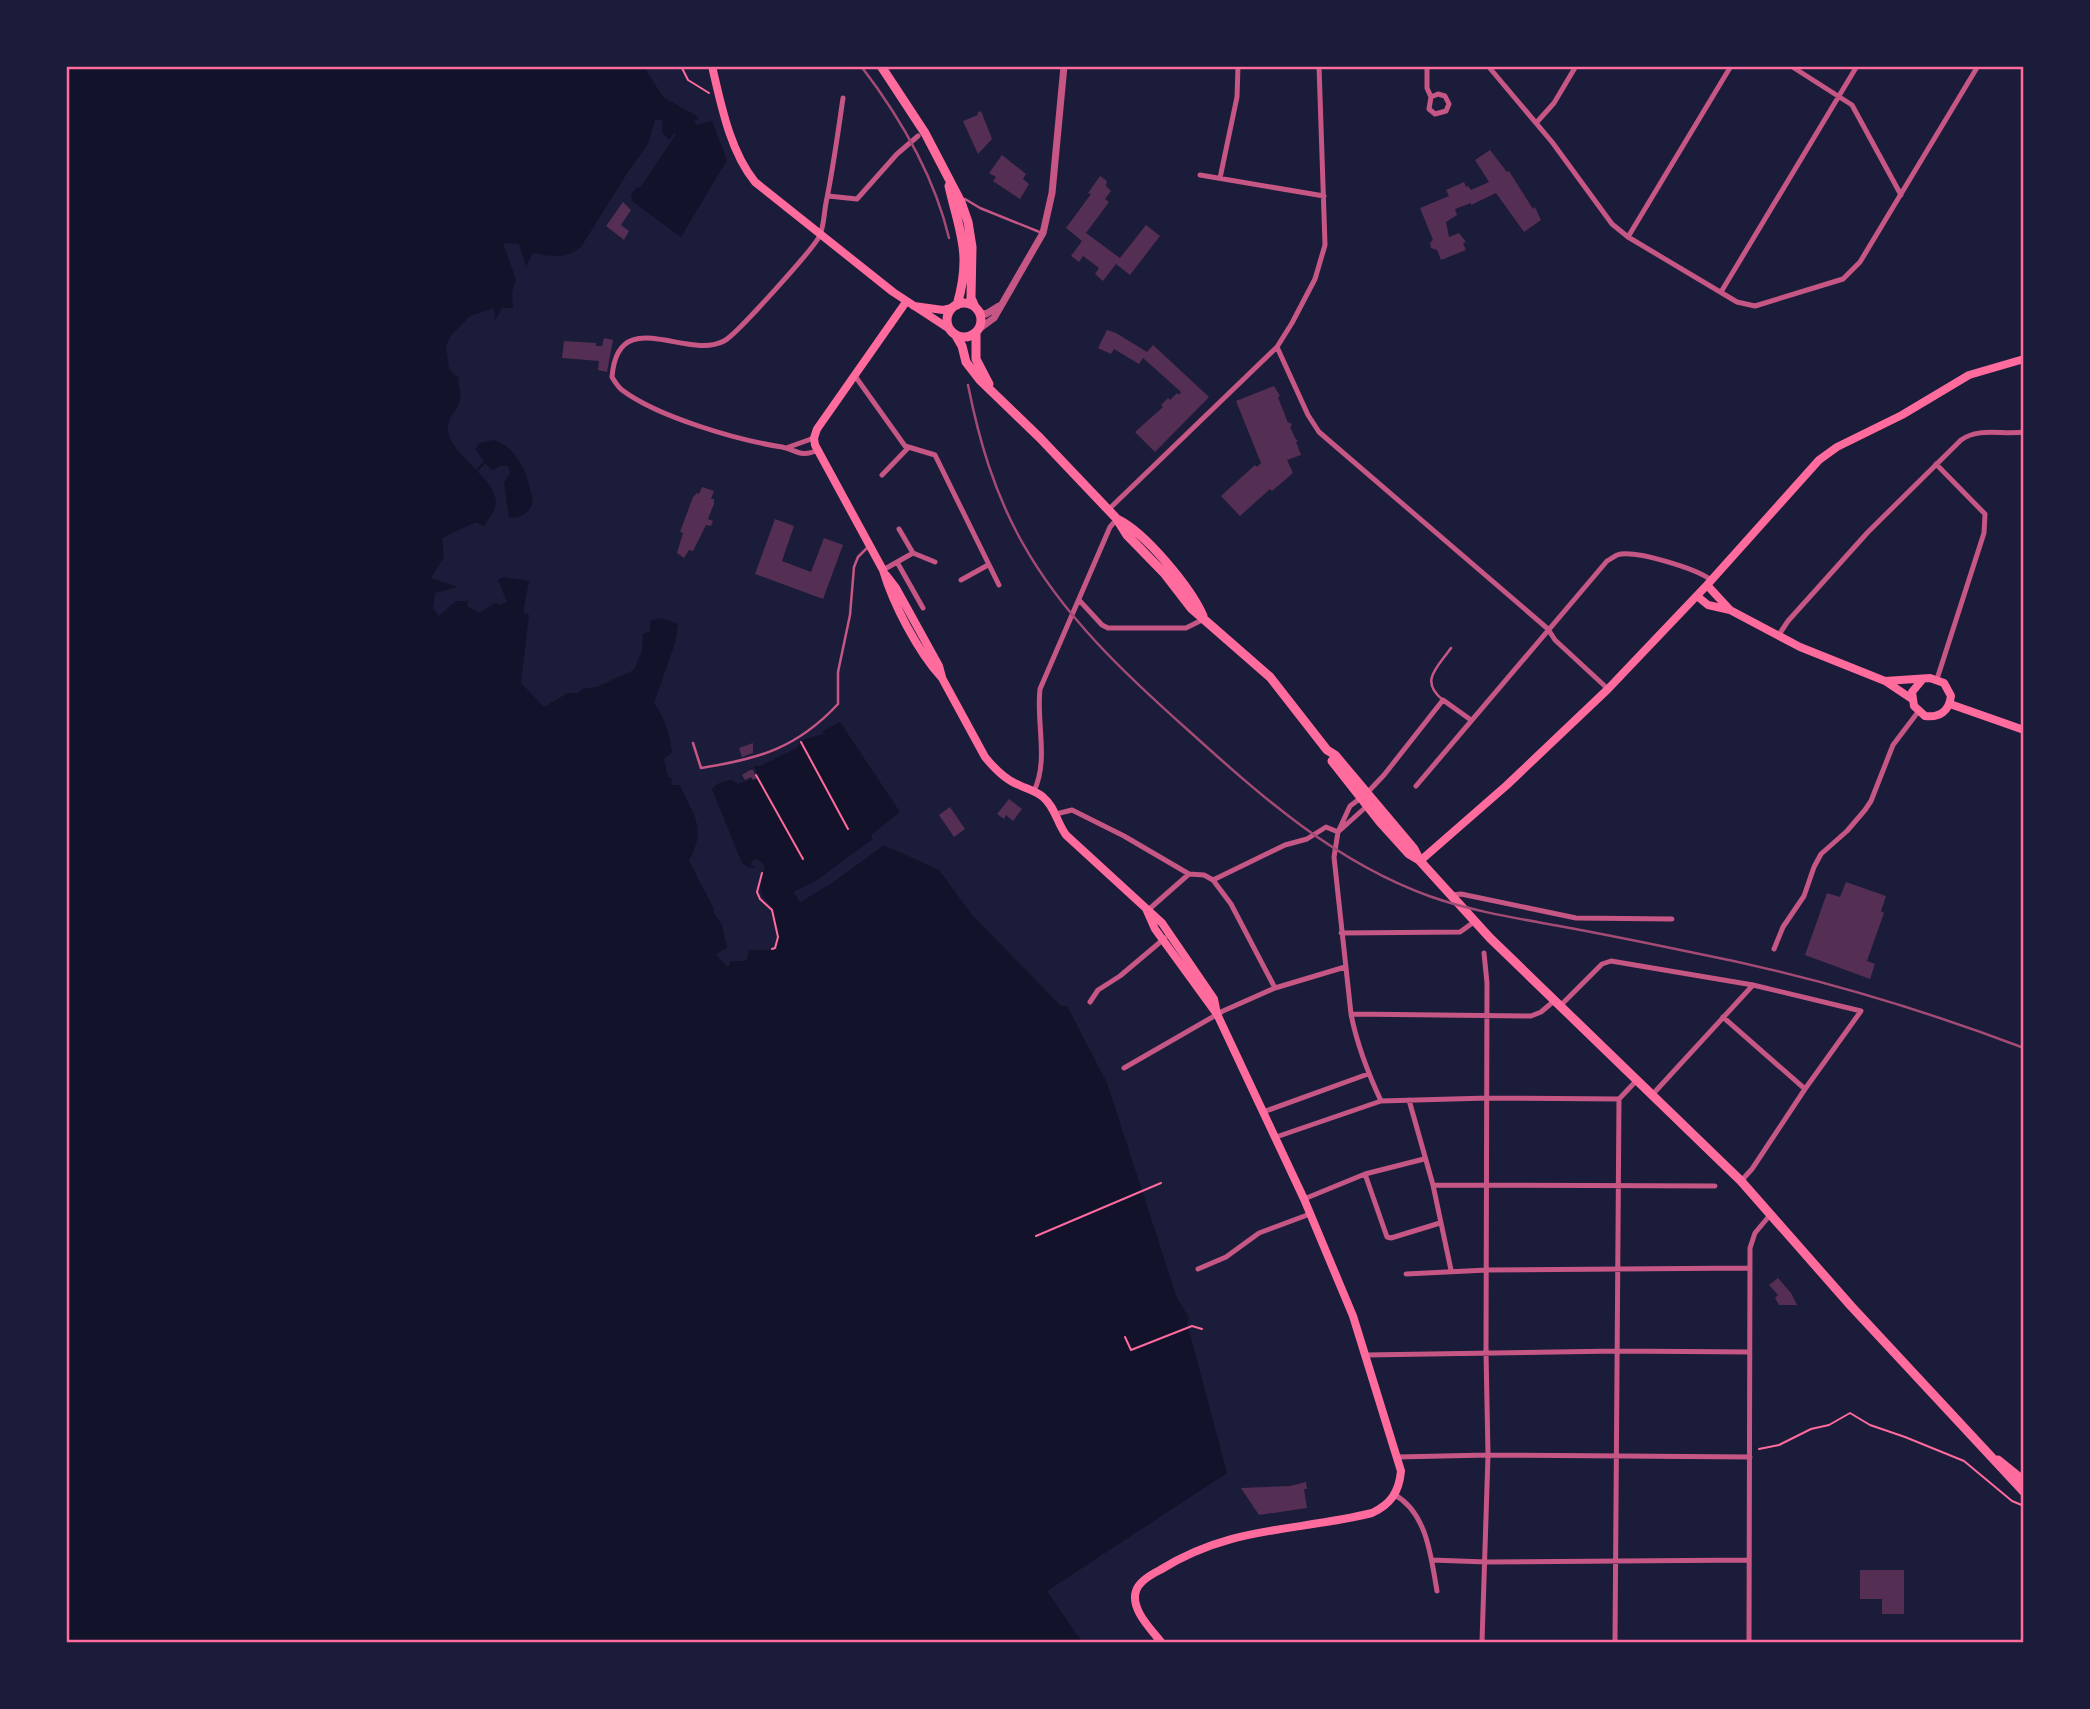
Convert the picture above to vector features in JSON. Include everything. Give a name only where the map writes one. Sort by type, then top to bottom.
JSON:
[{"type":"main road","points":[[712,66],[719,98],[746,171],[771,197],[909,304],[965,337],[977,331]]},
{"type":"main road","points":[[881,66],[923,130],[961,202],[968,222],[973,269],[971,298],[981,317],[977,331],[976,359],[995,395]]},
{"type":"main road","points":[[945,171],[965,248],[966,268],[955,307],[947,319],[962,346],[966,362],[980,380],[1041,438],[1117,519],[1134,529],[1176,575],[1204,619],[1223,639],[1270,677],[1327,750],[1335,755],[1365,796],[1414,849],[1420,861]]},
{"type":"main road","points":[[909,304],[943,310],[970,304],[977,309]]},
{"type":"main road","points":[[909,304],[817,429],[814,438],[818,450],[883,570],[925,640],[975,741],[991,764],[1015,784],[1044,798],[1056,814],[1060,828],[1066,835],[1155,916],[1167,937],[1214,999],[1217,1014],[1276,1137],[1353,1315],[1396,1457],[1400,1479],[1395,1495],[1383,1508],[1367,1514],[1244,1534],[1217,1542],[1180,1557],[1139,1584],[1135,1591],[1136,1604],[1161,1643]]},
{"type":"main road","points":[[1420,861],[1515,778],[1608,689],[1709,583],[1819,460],[1838,447],[1902,415],[1969,374],[2024,359]]},
{"type":"main road","points":[[1709,583],[1730,610]]},
{"type":"main road","points":[[1697,596],[1708,605],[1730,610],[1826,659],[1885,681],[1912,699],[1918,712],[1932,717],[1940,715],[1950,704],[1949,689],[1937,679],[1885,681]]},
{"type":"main road","points":[[1912,699],[1916,685],[1922,680]]},
{"type":"main road","points":[[1950,704],[2024,730]]},
{"type":"main road","points":[[1365,796],[1367,808],[1409,854],[1420,861],[1474,922],[1741,1181],[2024,1492]]},
{"type":"main road","points":[[1973,1438],[2024,1481]]},
{"type":"street","points":[[977,331],[994,318],[1043,233],[1052,193],[1064,66]]},
{"type":"street","points":[[1220,178],[1237,97],[1238,66]]},
{"type":"street","points":[[1108,510],[1277,346],[1292,323],[1322,260],[1325,245],[1319,66]]},
{"type":"street","points":[[1427,66],[1427,88],[1431,97]]},
{"type":"street","points":[[1488,66],[1537,122],[1612,224],[1628,237],[1721,292],[1744,305],[1755,306],[1843,279],[1860,262],[1978,66]]},
{"type":"street","points":[[1537,122],[1554,103],[1576,66]]},
{"type":"street","points":[[1628,237],[1731,66]]},
{"type":"street","points":[[1791,66],[1852,106],[1901,195]]},
{"type":"street","points":[[1721,292],[1857,66]]},
{"type":"street","points":[[814,438],[786,448],[750,442],[687,422],[641,401],[620,389],[612,377],[617,353],[628,341],[640,337],[708,345],[719,343],[731,336],[820,236],[843,98]]},
{"type":"street","points":[[828,196],[857,199],[905,146],[917,138]]},
{"type":"street","points":[[1200,175],[1324,195]]},
{"type":"street","points":[[977,309],[986,314],[1000,306]]},
{"type":"street","points":[[1277,346],[1308,415],[1319,432],[1548,629],[1555,640],[1608,689]]},
{"type":"street","points":[[855,376],[908,448],[935,455],[999,585]]},
{"type":"street","points":[[1779,636],[1788,621],[1860,541],[1969,434],[2024,432]]},
{"type":"street","points":[[786,448],[792,453],[818,450]]},
{"type":"street","points":[[882,475],[908,448]]},
{"type":"street","points":[[1936,464],[1985,514],[1984,533],[1937,679]]},
{"type":"street","points":[[1034,791],[1041,767],[1040,689],[1110,527],[1117,519]]},
{"type":"street","points":[[899,528],[913,553],[935,562]]},
{"type":"street","points":[[883,570],[913,553]]},
{"type":"street","points":[[1416,786],[1468,728],[1471,720],[1607,561],[1616,555],[1647,557],[1698,571],[1709,583]]},
{"type":"street","points":[[897,562],[923,608]]},
{"type":"street","points":[[961,580],[988,565]]},
{"type":"street","points":[[1079,600],[1108,628],[1186,628],[1204,619]]},
{"type":"street","points":[[1381,1101],[1368,1074],[1351,1014],[1341,933],[1335,844],[1350,806],[1365,796],[1384,775],[1443,700],[1471,720]]},
{"type":"street","points":[[1774,949],[1783,927],[1804,896],[1821,853],[1866,810],[1893,746],[1918,712]]},
{"type":"street","points":[[1338,832],[1367,808]]},
{"type":"street","points":[[1056,814],[1072,810],[1124,836],[1189,874]]},
{"type":"street","points":[[1213,880],[1285,845],[1307,839],[1326,827],[1338,832]]},
{"type":"street","points":[[1147,911],[1189,874],[1195,873],[1213,880],[1231,904],[1275,988]]},
{"type":"street","points":[[1451,895],[1461,894],[1576,918],[1672,919]]},
{"type":"street","points":[[1341,933],[1460,932],[1474,922]]},
{"type":"street","points":[[1090,1002],[1098,990],[1120,976],[1167,937]]},
{"type":"street","points":[[1482,1643],[1488,1455],[1488,1098],[1487,983],[1484,953]]},
{"type":"street","points":[[1351,1014],[1531,1016],[1557,1004],[1602,964],[1611,961],[1753,985],[1861,1011],[1741,1181]]},
{"type":"street","points":[[1124,1068],[1217,1014],[1275,988],[1345,967]]},
{"type":"street","points":[[1652,1095],[1753,985]]},
{"type":"street","points":[[1723,1017],[1805,1089]]},
{"type":"street","points":[[1264,1112],[1368,1074]]},
{"type":"street","points":[[1615,1643],[1619,1099],[1637,1080]]},
{"type":"street","points":[[1276,1137],[1381,1101],[1488,1098],[1619,1099]]},
{"type":"street","points":[[1409,1100],[1433,1185],[1451,1270]]},
{"type":"street","points":[[1304,1199],[1365,1174],[1424,1159]]},
{"type":"street","points":[[1365,1174],[1387,1237],[1440,1223]]},
{"type":"street","points":[[1433,1185],[1715,1186]]},
{"type":"street","points":[[1198,1269],[1226,1257],[1259,1233],[1310,1214]]},
{"type":"street","points":[[1749,1643],[1749,1268],[1750,1248],[1755,1233],[1770,1215]]},
{"type":"street","points":[[1406,1274],[1451,1270],[1749,1268]]},
{"type":"street","points":[[1366,1355],[1750,1352]]},
{"type":"street","points":[[1396,1457],[1616,1454],[1750,1457]]},
{"type":"street","points":[[1395,1495],[1407,1502],[1417,1514],[1432,1560],[1437,1591]]},
{"type":"street","points":[[1432,1560],[1486,1562],[1749,1559]]},
{"type":"lane","points":[[965,199],[979,208],[1043,233]]},
{"type":"lane","points":[[693,743],[701,768],[747,761],[796,740],[825,718],[838,704],[838,672],[850,615],[854,567],[858,557],[870,545]]},
{"type":"lane","points":[[1443,700],[1433,693],[1430,685],[1432,676],[1451,649]]},
{"type":"path","points":[[681,66],[694,86],[719,98]]},
{"type":"path","points":[[800,741],[848,829]]},
{"type":"path","points":[[756,775],[803,859]]},
{"type":"path","points":[[762,873],[757,892],[760,899],[772,910],[778,937],[775,948],[772,949]]},
{"type":"path","points":[[1036,1236],[1161,1183]]},
{"type":"path","points":[[1125,1337],[1130,1350],[1192,1326],[1202,1329]]},
{"type":"path","points":[[1759,1449],[1779,1445],[1811,1429],[1829,1425],[1850,1413],[1870,1425],[1964,1461],[2012,1501],[2024,1506]]},
{"type":"shaded area","points":[[66,67],[644,67],[663,97],[697,116],[699,119],[694,121],[696,125],[712,121],[727,160],[681,237],[633,202],[631,195],[637,187],[640,188],[676,134],[669,140],[662,132],[662,120],[655,120],[648,144],[581,247],[564,255],[533,253],[526,266],[519,244],[503,243],[516,280],[512,292],[513,308],[502,308],[495,320],[494,308],[470,316],[452,334],[446,345],[449,370],[459,378],[460,394],[459,404],[448,424],[449,435],[460,453],[492,489],[496,498],[495,507],[484,526],[476,522],[442,538],[444,557],[431,578],[457,587],[435,593],[433,608],[439,616],[456,601],[468,601],[467,606],[479,613],[494,603],[501,605],[507,602],[498,580],[503,577],[529,581],[523,613],[529,615],[521,683],[544,707],[568,693],[597,687],[634,670],[642,651],[643,634],[650,631],[650,621],[661,618],[678,624],[675,643],[654,703],[664,720],[671,745],[672,752],[664,759],[668,777],[671,777],[672,785],[680,785],[694,814],[698,830],[689,861],[722,925],[727,948],[716,954],[726,966],[729,966],[731,961],[747,959],[749,950],[777,950],[778,934],[773,908],[764,898],[761,889],[765,866],[755,859],[750,864],[756,868],[742,863],[712,789],[719,783],[731,780],[738,784],[755,778],[757,774],[754,766],[760,766],[797,748],[802,740],[824,734],[823,731],[840,722],[900,812],[871,835],[873,839],[816,881],[794,892],[800,901],[829,885],[883,846],[888,847],[939,870],[972,915],[1061,1006],[1067,1006],[1107,1083],[1177,1298],[1189,1318],[1187,1323],[1227,1473],[1047,1591],[1082,1642],[67,1642]]},
{"type":"shaded area","points":[[494,440],[503,444],[516,457],[529,483],[533,502],[527,512],[518,517],[509,518],[504,483],[510,473],[508,466],[490,469],[475,449],[480,443]]},
{"type":"pier","points":[[873,839],[876,841],[818,883],[799,893],[801,897],[880,844],[883,846],[829,885],[800,902],[794,892],[816,881]]},
{"type":"building","points":[[981,111],[992,139],[978,154],[963,121]]},
{"type":"building","points":[[1490,150],[1507,172],[1509,171],[1541,220],[1524,232],[1496,193],[1455,209],[1457,215],[1446,222],[1449,237],[1459,233],[1466,242],[1463,243],[1466,250],[1441,260],[1437,250],[1431,248],[1430,243],[1433,240],[1420,208],[1449,196],[1446,190],[1464,182],[1471,190],[1489,182],[1475,160]]},
{"type":"building","points":[[1002,155],[1026,174],[1023,179],[1029,184],[1020,199],[993,181],[996,177],[989,173]]},
{"type":"building","points":[[1100,176],[1107,181],[1106,186],[1111,191],[1105,199],[1109,202],[1086,233],[1120,258],[1146,225],[1160,236],[1130,275],[1116,264],[1103,281],[1095,274],[1099,268],[1083,256],[1079,262],[1071,256],[1082,241],[1066,228],[1091,194],[1088,193]]},
{"type":"building","points":[[623,202],[631,210],[621,225],[629,231],[624,240],[606,226]]},
{"type":"building","points":[[1107,330],[1147,352],[1153,345],[1209,397],[1155,452],[1135,432],[1163,407],[1161,405],[1168,398],[1170,400],[1181,392],[1143,358],[1139,364],[1114,349],[1111,354],[1098,348]]},
{"type":"building","points":[[604,338],[613,340],[607,372],[598,370],[599,361],[562,358],[564,341],[596,343],[596,346],[602,346]]},
{"type":"building","points":[[1274,386],[1298,441],[1296,442],[1301,455],[1287,460],[1293,473],[1240,516],[1221,496],[1255,465],[1257,467],[1261,463],[1236,401]]},
{"type":"building","points":[[702,487],[714,491],[711,499],[714,499],[714,504],[708,519],[713,521],[711,526],[706,525],[693,551],[689,550],[684,558],[677,553],[683,533],[680,532],[693,497],[699,494]]},
{"type":"building","points":[[775,519],[794,526],[782,561],[811,572],[824,538],[843,545],[823,599],[755,574]]},
{"type":"building","points":[[753,743],[753,753],[742,757],[739,748]]},
{"type":"building","points":[[753,770],[757,778],[745,780],[742,775]]},
{"type":"building","points":[[1009,799],[1022,809],[1013,821],[1006,815],[1004,819],[997,814]]},
{"type":"building","points":[[950,807],[965,829],[954,837],[939,815]]},
{"type":"building","points":[[1846,882],[1886,896],[1881,911],[1884,913],[1867,961],[1875,964],[1870,979],[1805,955],[1827,893],[1840,897]]},
{"type":"building","points":[[1778,1278],[1797,1305],[1779,1305],[1775,1298],[1778,1295],[1769,1285]]},
{"type":"building","points":[[1306,1482],[1307,1489],[1304,1489],[1307,1508],[1259,1515],[1241,1488],[1290,1486]]},
{"type":"building","points":[[1860,1570],[1904,1570],[1904,1614],[1882,1614],[1882,1599],[1860,1599]]},
{"type":"waterway","points":[[476,471],[485,462]]},
{"type":"railway","points":[[861,66],[902,126],[925,169],[949,238]]},
{"type":"railway","points":[[968,385],[977,426],[1003,504],[1038,569],[1076,620],[1165,710],[1272,803],[1331,846],[1395,882],[1445,901],[1493,914],[1641,942],[1817,981],[1901,1005],[2024,1048]]}]
